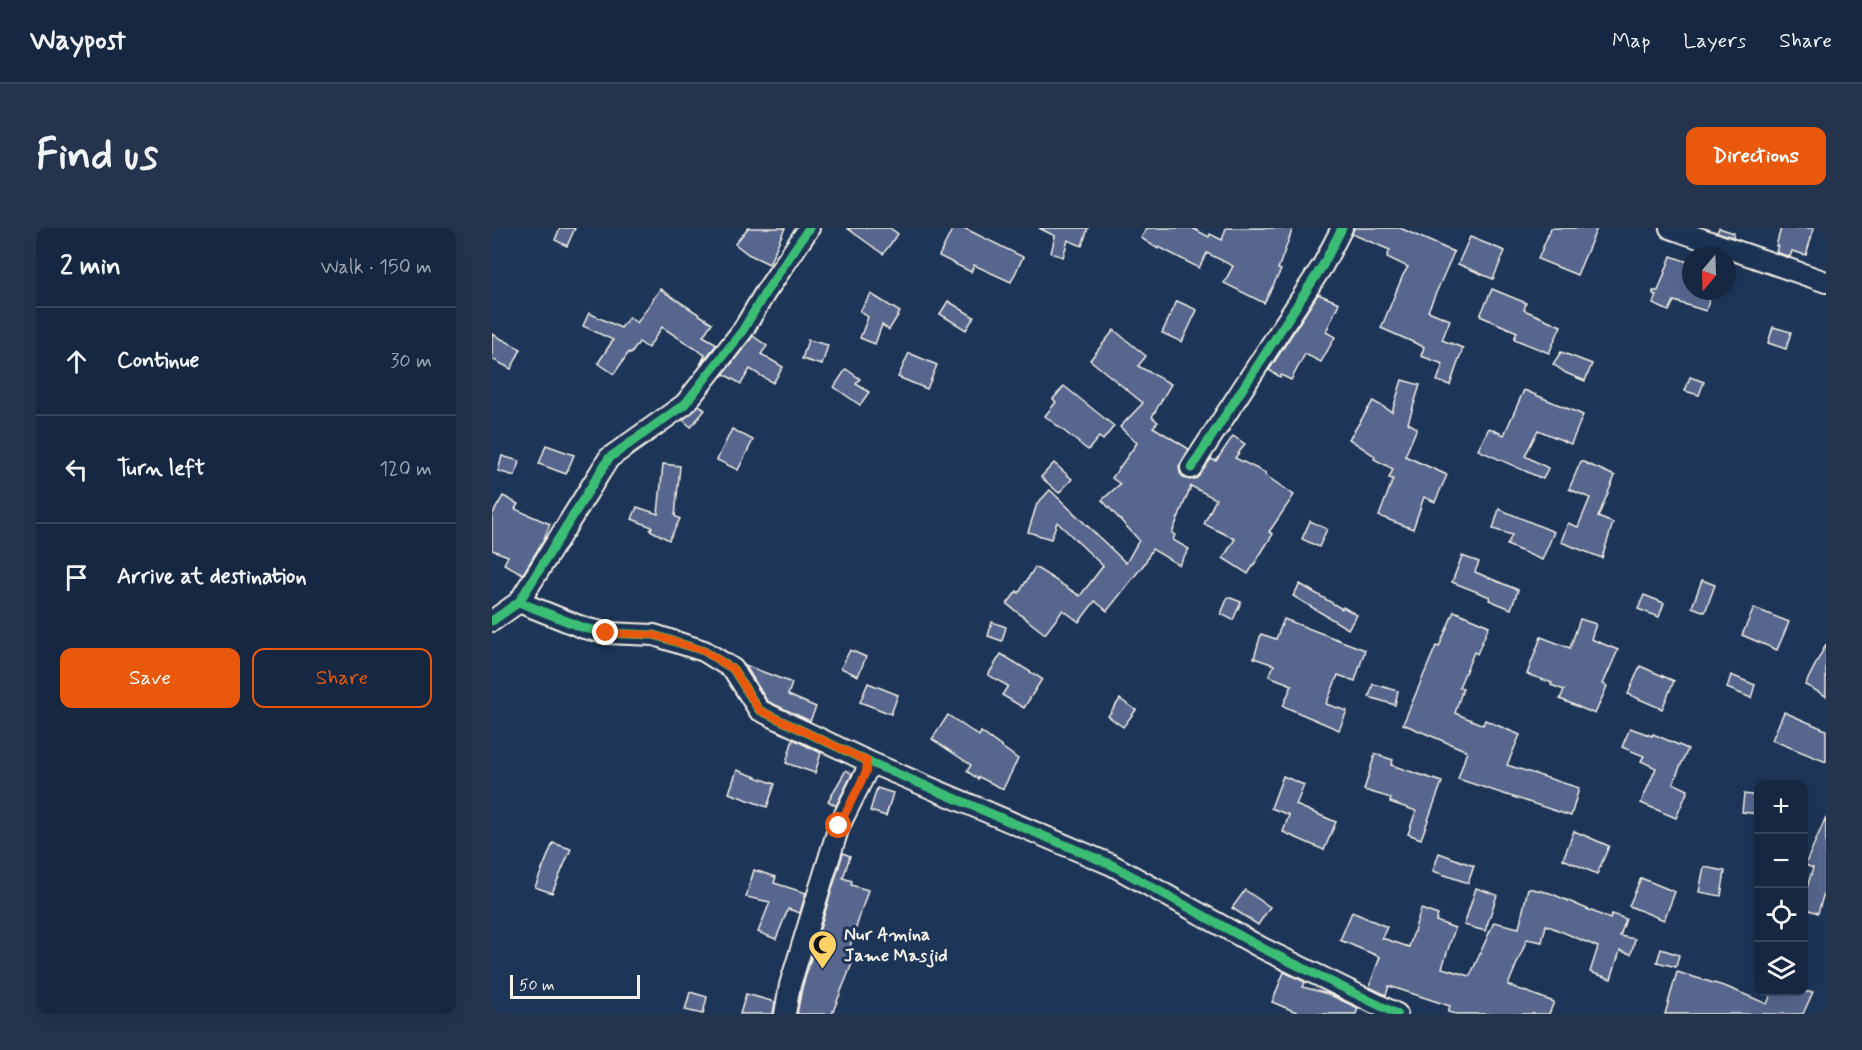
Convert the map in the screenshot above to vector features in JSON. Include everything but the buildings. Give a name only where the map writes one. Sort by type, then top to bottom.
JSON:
[{"type":"street","points":[[492,621],[519,602],[609,458],[686,404],[743,330],[809,228]]},
{"type":"street","points":[[1191,468],[1323,265],[1341,228]]},
{"type":"street","points":[[1670,228],[1826,282]]},
{"type":"street","points":[[519,602],[584,628],[606,633],[654,635],[704,651],[733,669],[759,710],[867,761],[1112,866],[1262,948],[1397,1014]]},
{"type":"street","points":[[785,1014],[790,985],[839,826],[866,772],[867,761]]},
{"type":"cycle path","points":[[519,602],[609,458],[685,404],[743,330],[809,228]]},
{"type":"cycle path","points":[[1191,468],[1323,265],[1342,228]]},
{"type":"cycle path","points":[[492,621],[519,602],[584,628],[606,633],[654,635],[704,651],[733,669],[759,710],[867,761],[1112,865],[1262,948],[1397,1014]]},
{"type":"place","name":"Nur Amina Jame Masjid","points":[[823,970]]},
{"type":"route","points":[[606,633],[654,635],[704,651],[733,669],[759,710],[867,761],[866,772],[839,826]]}]
